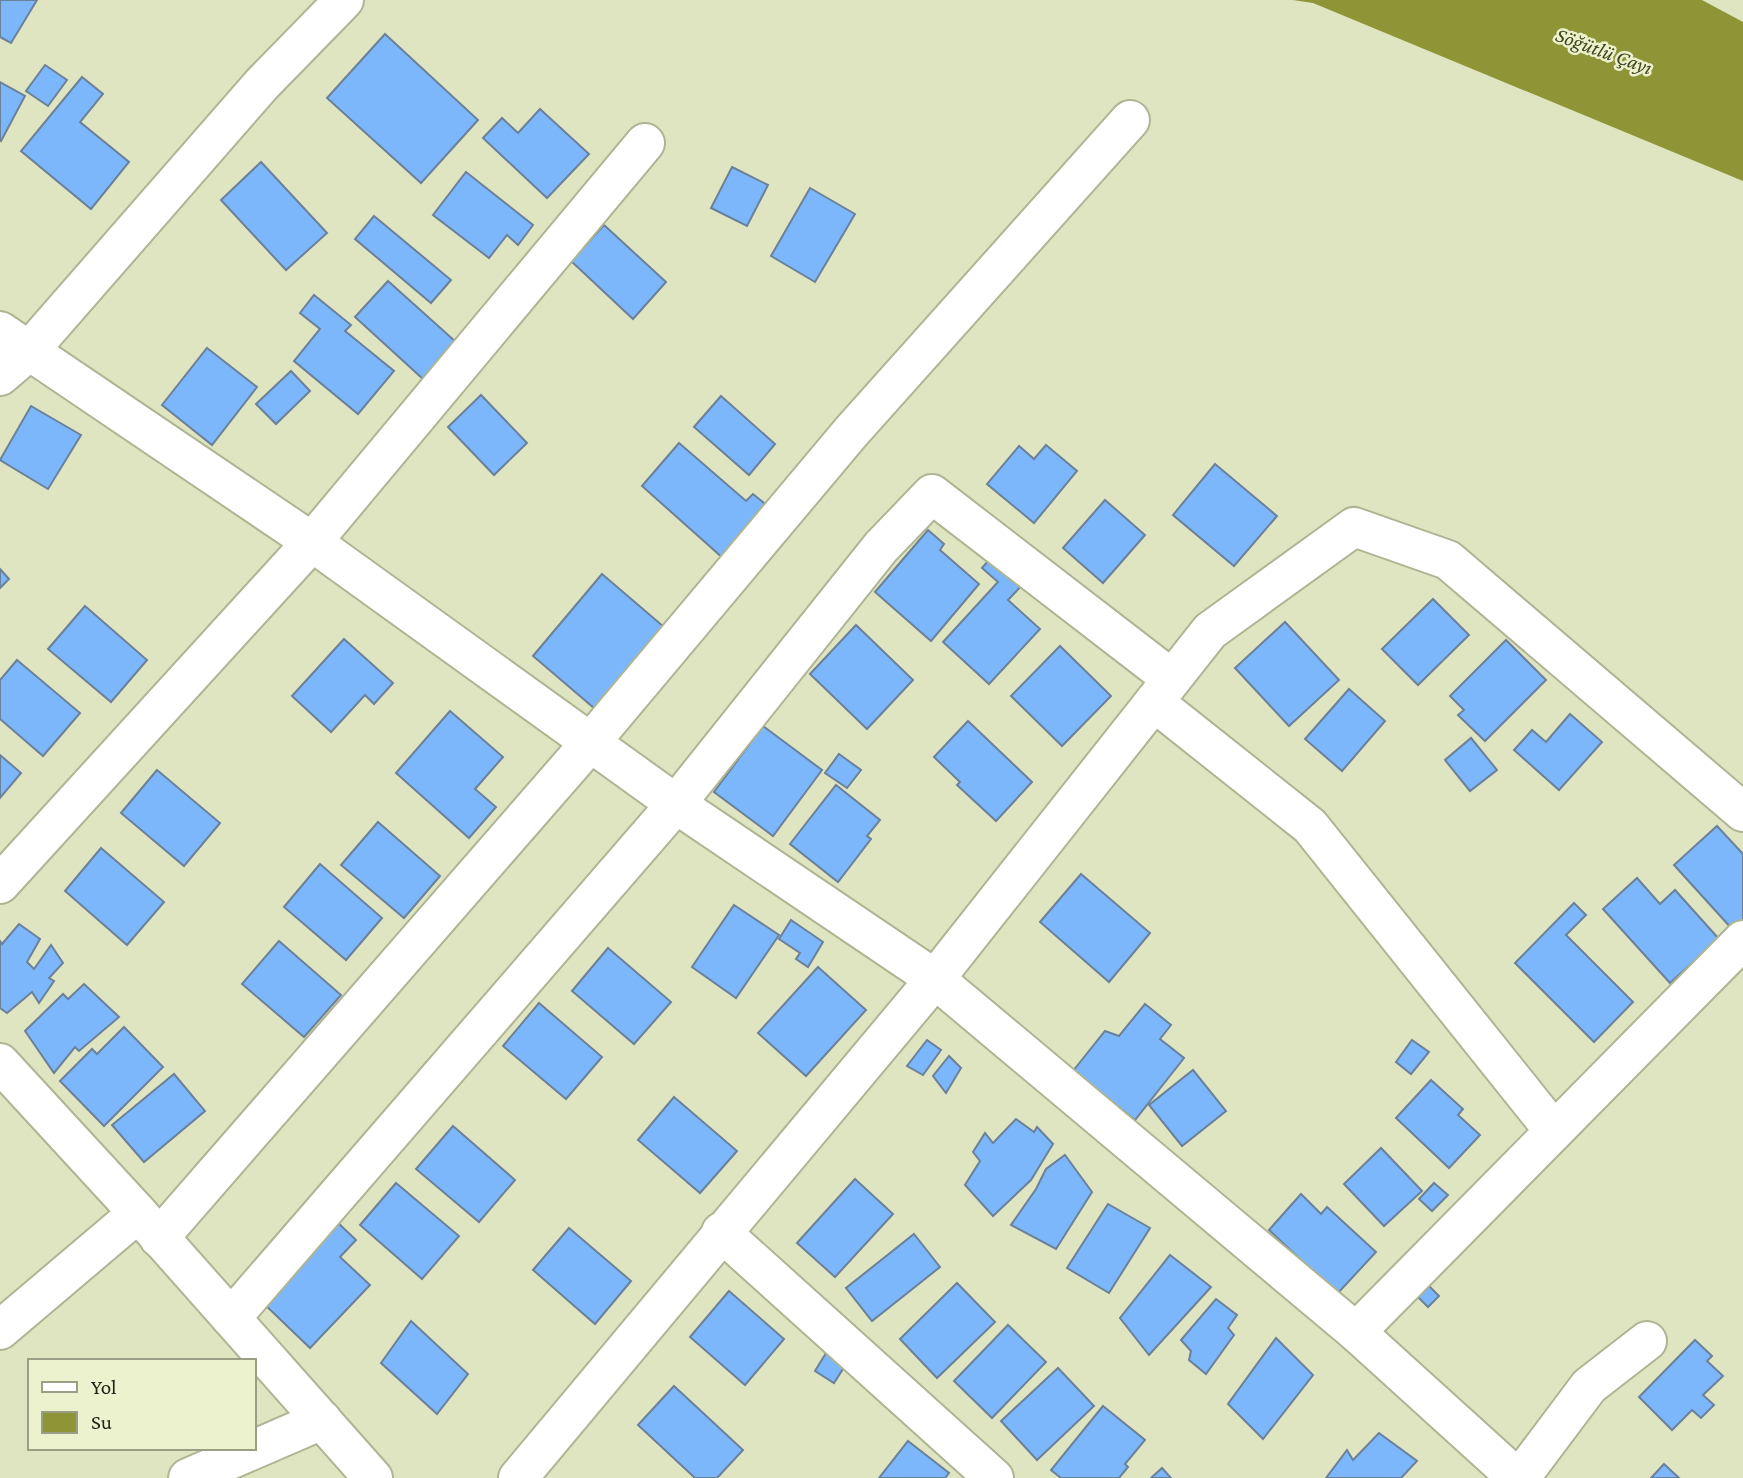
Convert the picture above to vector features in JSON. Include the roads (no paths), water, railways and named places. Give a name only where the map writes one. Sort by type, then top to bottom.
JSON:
[{"type":"street","points":[[0,376],[14,341],[344,0]]},
{"type":"street","points":[[0,1330],[149,1226],[590,743],[851,432],[1130,120]]},
{"type":"street","points":[[0,884],[312,542],[645,143]]},
{"type":"street","points":[[14,341],[312,542],[676,804],[935,979],[1356,1332],[1518,1478],[1589,1386],[1647,1341]]},
{"type":"street","points":[[231,1318],[676,804],[881,547],[932,494],[1163,690],[1310,826],[1555,1131]]},
{"type":"street","points":[[518,1478],[935,979],[1210,632],[1354,527],[1448,560],[1743,812]]},
{"type":"street","points":[[1356,1332],[1743,940]]},
{"type":"street","points":[[0,1063],[373,1478]]},
{"type":"street","points":[[721,1232],[994,1478]]},
{"type":"street","points":[[256,1449],[322,1420]]},
{"type":"street","points":[[188,1478],[253,1450]]},
{"type":"water","name":"Söğütlü Çayı","points":[[1293,0],[1702,0],[1743,22],[1743,181],[1313,3]]}]
